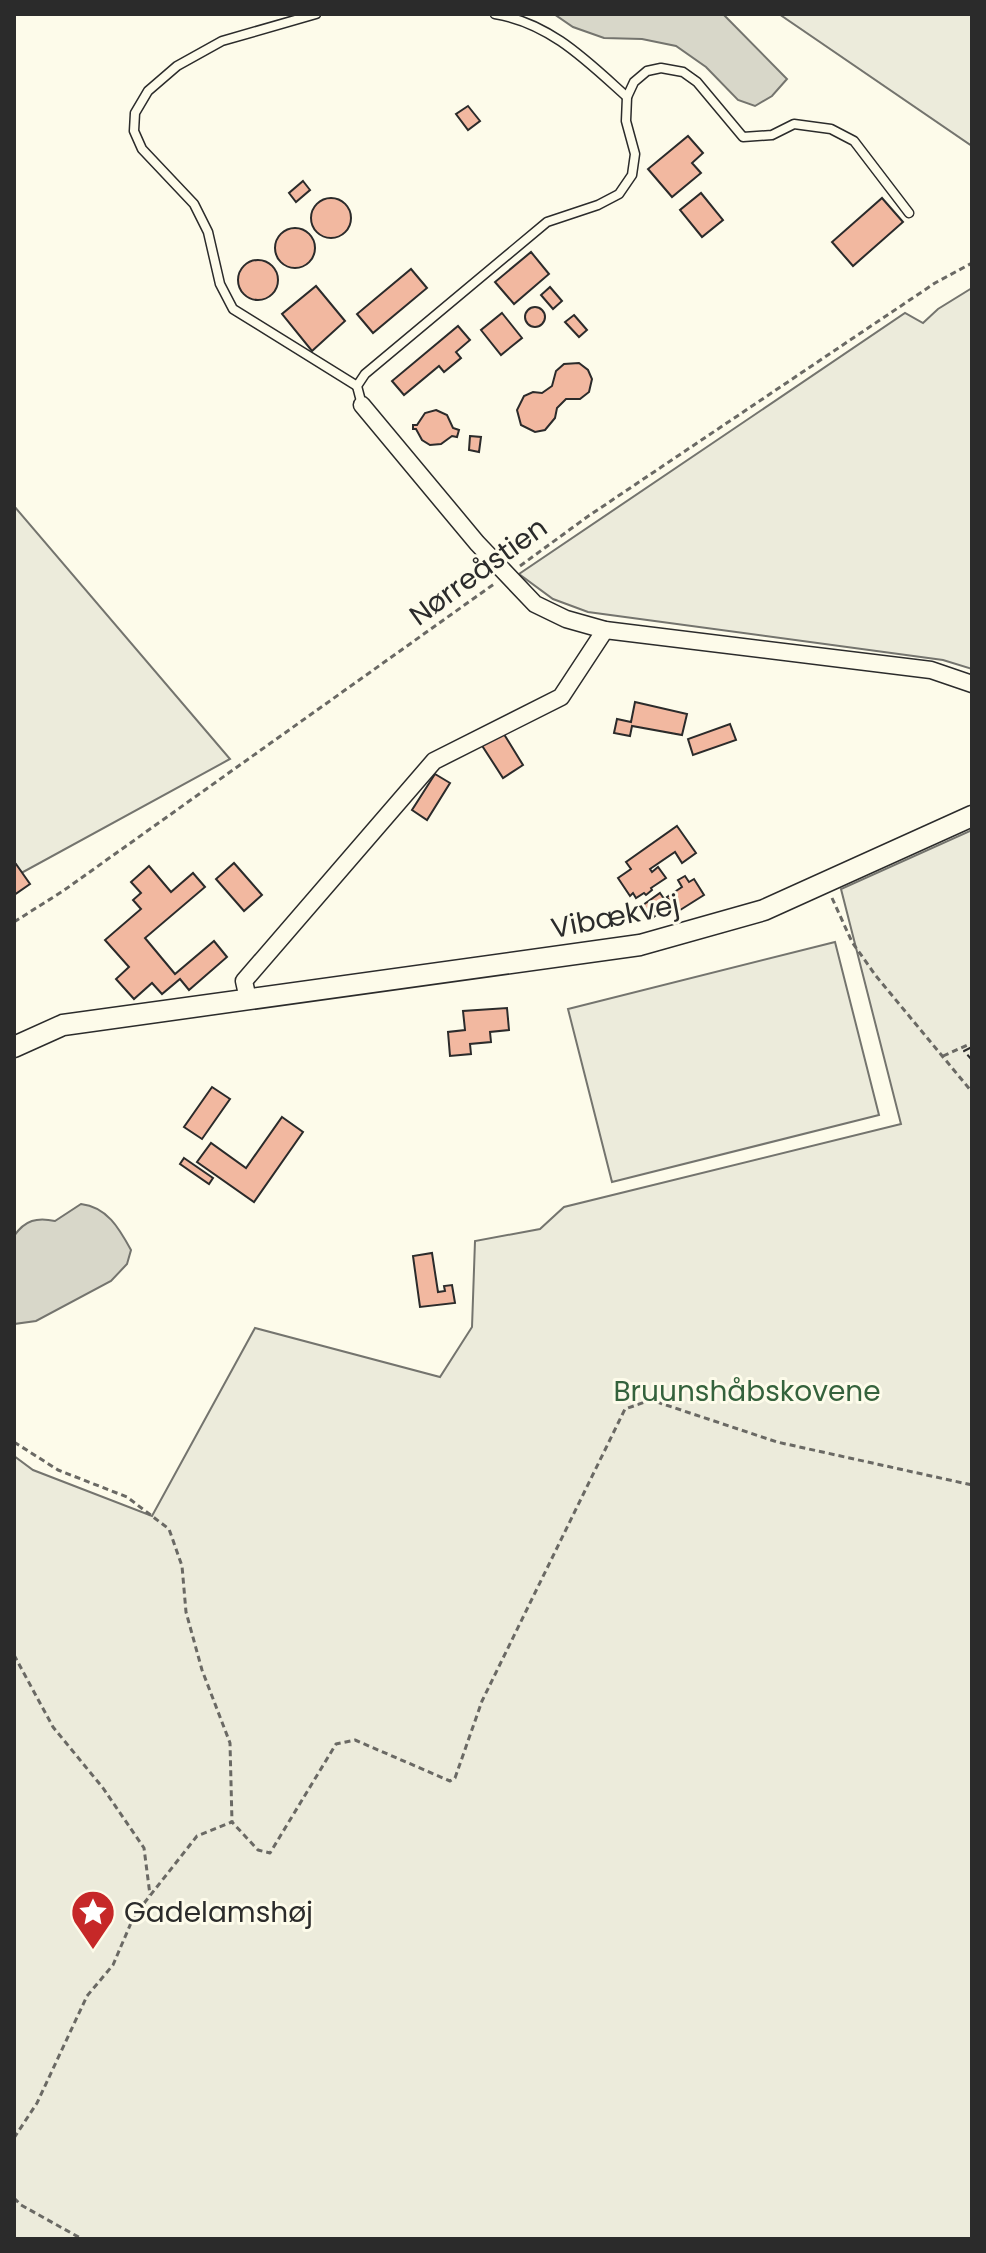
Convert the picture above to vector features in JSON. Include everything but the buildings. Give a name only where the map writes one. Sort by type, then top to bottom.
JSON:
[{"type":"street","points":[[362,405],[507,576],[535,604],[566,619],[605,630],[931,670],[972,684]]},
{"type":"street","points":[[248,999],[244,981],[434,761],[561,697],[605,630]]},
{"type":"street","name":"Vibækvej","points":[[14,1047],[63,1025],[640,945],[764,910],[972,816]]},
{"type":"lane","points":[[316,14],[222,41],[177,66],[148,91],[135,113],[134,131],[142,149],[194,204],[208,232],[220,284],[233,309],[357,386],[362,405]]},
{"type":"lane","points":[[495,14],[514,17],[546,30],[582,56],[627,97]]},
{"type":"lane","points":[[357,386],[365,374],[547,222],[598,205],[619,194],[632,175],[635,154],[626,121],[627,97],[634,82],[647,71],[661,68],[683,72],[697,82],[743,137],[772,135],[794,124],[831,129],[854,141],[909,213]]},
{"type":"path","name":"Nørreåstien","points":[[14,922],[75,882],[599,508],[935,283],[972,263]]},
{"type":"path","points":[[824,883],[852,942],[876,976],[972,1092]]},
{"type":"path","points":[[943,1056],[972,1043]]},
{"type":"path","points":[[14,1442],[58,1470],[127,1497],[169,1529],[182,1566],[186,1612],[202,1670],[230,1743],[232,1822],[258,1850],[270,1853],[336,1744],[355,1740],[450,1781],[455,1778],[482,1701],[625,1409],[651,1400],[777,1442],[972,1485]]},
{"type":"path","points":[[14,1655],[53,1727],[103,1788],[144,1848],[150,1895]]},
{"type":"path","points":[[14,2138],[37,2103],[87,1996],[113,1965],[134,1916],[197,1836],[232,1822]]},
{"type":"path","points":[[14,2198],[82,2239]]},
{"type":"green space","points":[[779,14],[972,14],[972,146]]},
{"type":"green space","points":[[972,288],[972,669],[943,660],[588,612],[553,599],[519,574],[905,313],[923,323],[938,309]]},
{"type":"green space","points":[[14,506],[230,759],[14,877]]},
{"type":"green space","name":"Bruunshåbskovene","points":[[972,830],[972,2239],[14,2239],[14,1456],[33,1470],[152,1516],[255,1328],[440,1377],[472,1327],[475,1241],[540,1229],[564,1207],[901,1124],[841,889]]},
{"type":"green space","points":[[835,942],[879,1115],[612,1182],[568,1009]]},
{"type":"shaded area","points":[[554,14],[723,14],[787,79],[772,96],[755,106],[738,100],[706,67],[676,46],[642,39],[604,38],[573,27]]},
{"type":"shaded area","points":[[81,1204],[98,1209],[117,1227],[131,1250],[127,1264],[111,1281],[36,1321],[14,1324],[14,1236],[27,1223],[43,1219],[55,1221]]},
{"type":"fence","points":[[972,1047],[964,1051],[972,1060]]},
{"type":"place","name":"Gadelamshøj","points":[[93,1951]]}]
